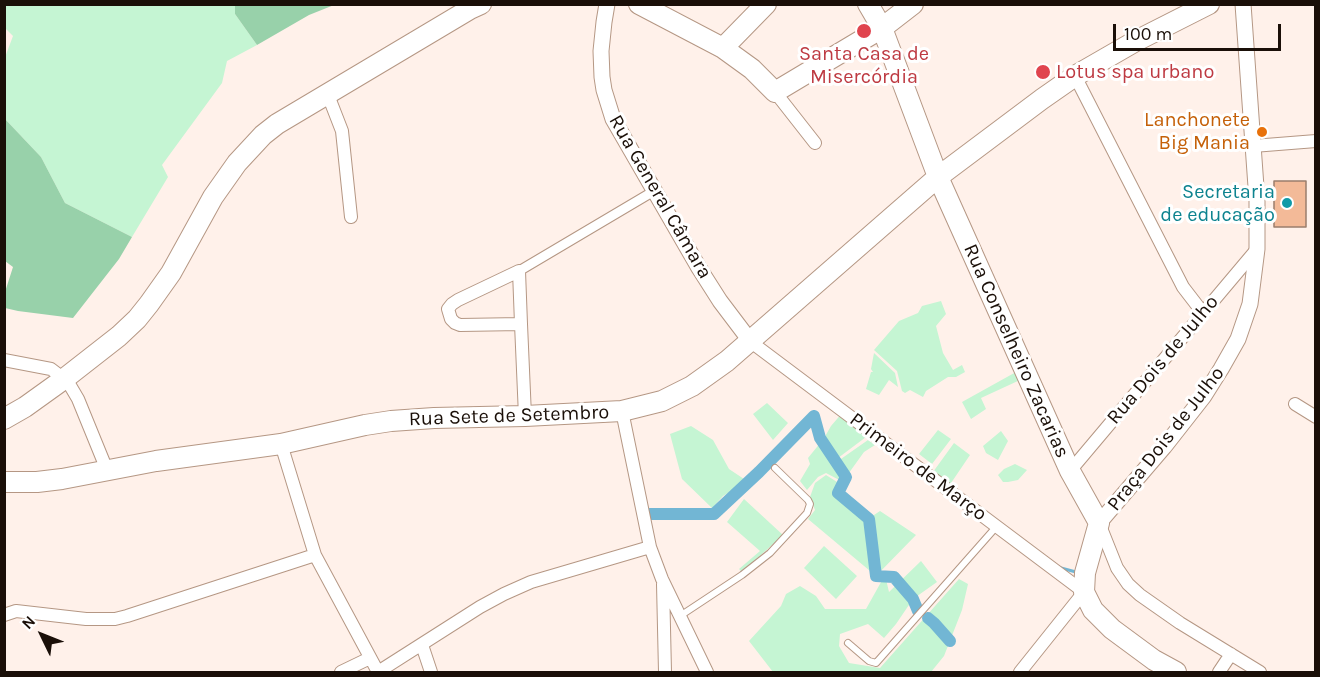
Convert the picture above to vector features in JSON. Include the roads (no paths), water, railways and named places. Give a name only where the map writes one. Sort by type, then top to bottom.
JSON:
[{"type":"main road","points":[[639,4],[723,48],[752,69],[775,92],[882,28],[913,4]]},
{"type":"main road","points":[[723,48],[766,4]]},
{"type":"main road","name":"Rua Conselheiro Zacarias","points":[[868,4],[882,28],[938,177],[1070,471],[1099,523]]},
{"type":"main road","name":"Rua Sete de Setembro","points":[[4,482],[62,479],[156,461],[281,444],[392,421],[622,411],[676,395],[710,374],[751,342],[938,177],[1075,76],[1134,42],[1209,4]]},
{"type":"main road","points":[[4,419],[64,379],[137,319],[171,273],[213,196],[237,163],[257,141],[277,124],[476,6]]},
{"type":"main road","points":[[1099,523],[1085,573],[1084,592],[1093,610],[1112,629],[1154,660],[1176,672]]},
{"type":"street","name":"Rua General Câmara","points":[[607,4],[601,51],[604,90],[613,119],[699,268],[751,342]]},
{"type":"street","name":"Praça Dois de Julho","points":[[1099,523],[1204,396],[1238,339],[1248,312],[1257,249],[1257,201],[1243,4]]},
{"type":"street","points":[[1075,76],[1183,287],[1203,313]]},
{"type":"street","points":[[775,92],[815,143]]},
{"type":"street","points":[[328,95],[342,131],[351,217]]},
{"type":"street","points":[[1253,146],[1316,141]]},
{"type":"street","points":[[521,324],[460,325],[451,319],[448,312],[449,307],[458,300],[519,271],[654,191]]},
{"type":"street","name":"Rua Dois de Julho","points":[[1070,471],[1257,249]]},
{"type":"street","points":[[519,271],[525,416]]},
{"type":"street","name":"Primeiro de Março","points":[[751,342],[1084,592]]},
{"type":"street","points":[[4,360],[51,369],[64,379],[78,399],[107,470]]},
{"type":"street","points":[[1295,404],[1316,417]]},
{"type":"street","points":[[622,411],[650,548],[662,579],[707,672]]},
{"type":"street","points":[[281,444],[315,555],[378,672],[480,607],[531,582],[650,548]]},
{"type":"street","points":[[1099,523],[1117,568],[1140,595],[1180,623],[1260,672]]},
{"type":"street","points":[[4,615],[16,611],[86,619],[115,619],[315,555]]},
{"type":"street","points":[[662,579],[665,672]]},
{"type":"street","points":[[1020,672],[1084,592]]},
{"type":"street","points":[[664,642],[687,632]]},
{"type":"street","points":[[422,645],[431,672]]},
{"type":"street","points":[[1219,672],[1231,654]]},
{"type":"street","points":[[340,672],[370,658]]},
{"type":"lane","points":[[680,616],[742,575],[770,553],[807,513],[810,504],[808,501],[775,468]]},
{"type":"lane","points":[[848,643],[869,661],[876,663],[997,526]]},
{"type":"waterway","points":[[814,416],[820,438],[846,477],[838,493],[869,519],[876,576],[894,577],[913,599],[918,611]]},
{"type":"waterway","points":[[647,514],[714,514],[814,416]]},
{"type":"waterway","points":[[1061,568],[1076,572]]},
{"type":"waterway","points":[[928,618],[950,641]]},
{"type":"place","name":"Santa Casa de Misercórdia","points":[[864,31]]},
{"type":"place","name":"Lotus spa urbano","points":[[1043,72]]},
{"type":"place","name":"Lanchonete Big Mania","points":[[1262,132]]},
{"type":"place","name":"Secretaria de educação","points":[[1287,203]]}]
